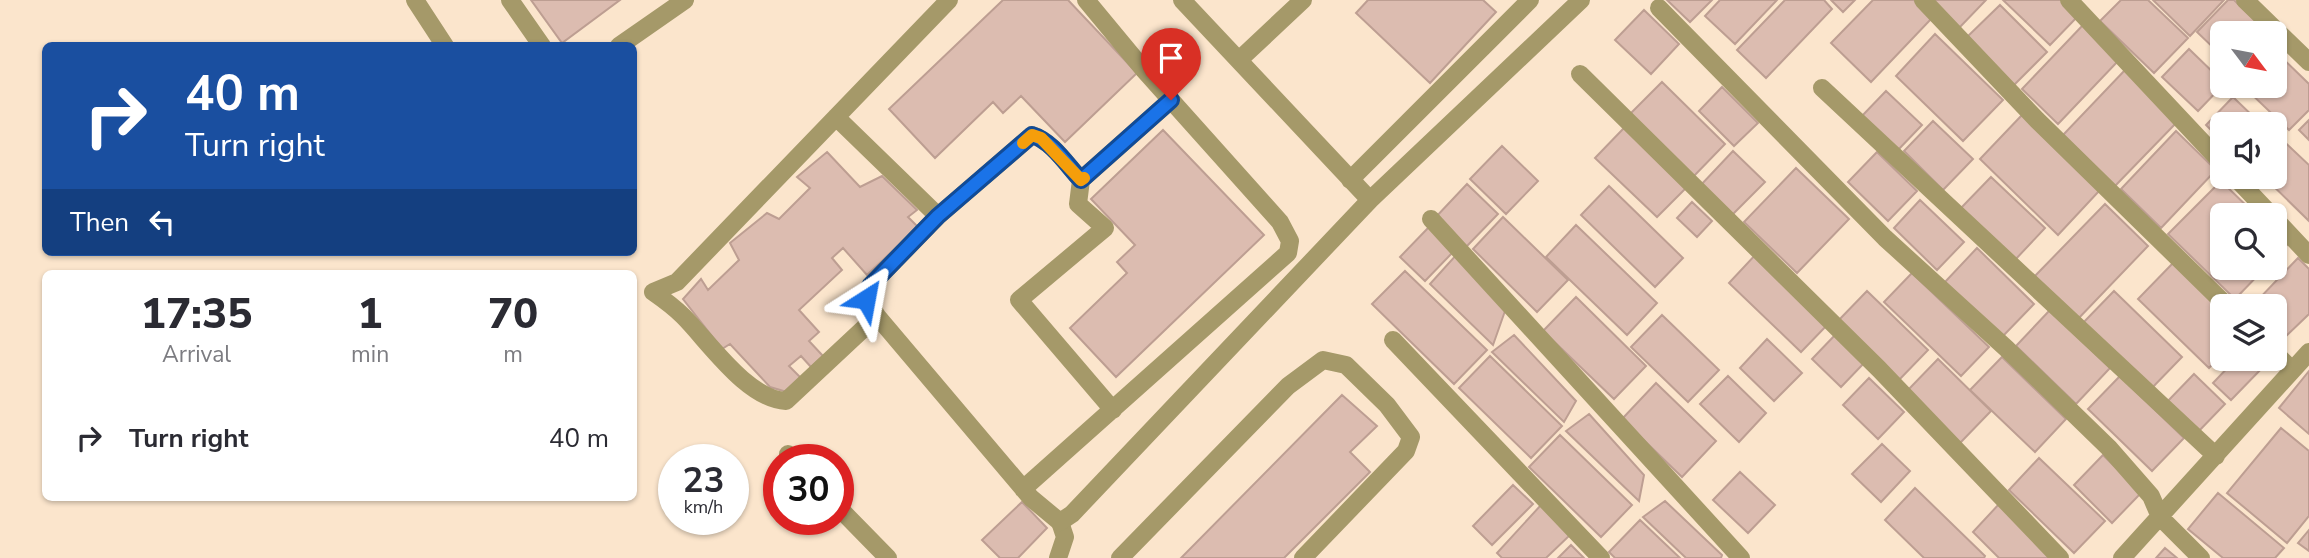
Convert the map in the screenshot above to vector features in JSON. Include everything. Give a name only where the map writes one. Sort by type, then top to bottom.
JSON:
[{"type":"street","points":[[415,0],[442,42]]},
{"type":"street","points":[[510,0],[539,42]]},
{"type":"street","points":[[877,316],[786,401],[774,400],[737,374],[680,313],[653,292],[677,282],[949,0]]},
{"type":"street","points":[[1023,489],[1288,253],[1290,240],[1280,222],[1086,0]]},
{"type":"street","points":[[1182,0],[1370,200]]},
{"type":"street","points":[[1238,60],[1303,0]]},
{"type":"street","points":[[1350,180],[1530,0]]},
{"type":"street","points":[[1060,522],[1072,514],[1370,200],[1581,0]]},
{"type":"street","points":[[1923,0],[2037,120],[2215,294]]},
{"type":"street","points":[[2069,0],[2210,150]]},
{"type":"street","points":[[2245,0],[2309,62]]},
{"type":"street","points":[[624,42],[679,2]]},
{"type":"street","points":[[1659,8],[1885,238],[2007,349],[2109,448],[2151,496],[2160,517],[2202,558]]},
{"type":"street","points":[[1580,74],[1879,369],[2060,558]]},
{"type":"street","points":[[1822,88],[2216,456]]},
{"type":"street","points":[[1113,410],[1018,300],[1105,228],[1078,204],[1081,180],[1171,100]]},
{"type":"street","points":[[836,117],[938,216]]},
{"type":"street","points":[[1058,558],[1065,537],[1060,522],[1023,489],[877,316],[866,299],[870,286],[938,216],[1032,135],[1048,144],[1081,180]]},
{"type":"street","points":[[2246,189],[2260,203]]},
{"type":"street","points":[[1430,219],[1741,558]]},
{"type":"street","points":[[2287,232],[2309,255]]},
{"type":"street","points":[[1393,340],[1601,558]]},
{"type":"street","points":[[2122,558],[2309,352]]},
{"type":"street","points":[[1120,558],[1288,386],[1324,360],[1346,365],[1387,405],[1411,437],[1406,451],[1303,558]]},
{"type":"street","points":[[2287,365],[2292,370]]},
{"type":"street","points":[[854,523],[888,558]]},
{"type":"building","points":[[531,0],[620,0],[563,42]]},
{"type":"building","points":[[1003,0],[1068,0],[1137,73],[1065,142],[1021,96],[1003,113],[993,102],[935,158],[889,109]]},
{"type":"building","points":[[1368,0],[1483,0],[1496,12],[1430,83],[1356,13]]},
{"type":"building","points":[[1667,0],[1712,0],[1690,22]]},
{"type":"building","points":[[1720,0],[1777,0],[1735,44],[1705,16]]},
{"type":"building","points":[[1785,0],[1824,0],[1832,9],[1766,78],[1737,50]]},
{"type":"building","points":[[1831,0],[1855,0],[1843,12]]},
{"type":"building","points":[[1873,0],[1914,0],[1932,18],[1871,82],[1831,43]]},
{"type":"building","points":[[1929,0],[1986,0],[1958,29]]},
{"type":"building","points":[[2003,0],[2066,0],[2080,14],[2050,45]]},
{"type":"building","points":[[2121,0],[2148,0],[2188,38],[2154,73],[2100,21]]},
{"type":"building","points":[[2153,0],[2224,0],[2190,36]]},
{"type":"building","points":[[2228,0],[2234,0],[2256,21],[2210,21],[2210,44],[2197,32]]},
{"type":"building","points":[[2000,5],[2047,52],[2014,85],[1967,37]]},
{"type":"building","points":[[1644,10],[1679,44],[1651,74],[1615,40]]},
{"type":"building","points":[[2083,25],[2119,60],[2058,124],[2022,89]]},
{"type":"building","points":[[1935,34],[2003,100],[1963,141],[1896,76]]},
{"type":"building","points":[[2189,49],[2210,69],[2210,98],[2198,111],[2162,77]]},
{"type":"building","points":[[2287,63],[2309,84],[2309,110],[2289,130],[2287,112],[2270,112],[2256,98],[2287,98]]},
{"type":"building","points":[[2126,69],[2179,120],[2115,186],[2063,135]]},
{"type":"building","points":[[1662,82],[1725,144],[1691,179],[1628,116]]},
{"type":"building","points":[[1722,87],[1758,123],[1734,146],[1699,111]]},
{"type":"building","points":[[1886,91],[1922,125],[1896,152],[1860,118]]},
{"type":"building","points":[[2234,98],[2249,112],[2219,112]]},
{"type":"building","points":[[2022,115],[2100,190],[2058,235],[1980,159]]},
{"type":"building","points":[[2309,120],[2309,140],[2299,130]]},
{"type":"building","points":[[1933,121],[1973,159],[1943,190],[1904,151]]},
{"type":"building","points":[[1624,128],[1686,188],[1657,217],[1595,158]]},
{"type":"building","points":[[1163,130],[1264,235],[1116,377],[1070,328],[1127,273],[1117,262],[1135,245],[1091,199]]},
{"type":"building","points":[[2176,131],[2210,164],[2210,176],[2161,228],[2121,189]]},
{"type":"building","points":[[2287,144],[2309,165],[2309,221],[2276,189],[2287,189]]},
{"type":"building","points":[[1502,146],[1538,181],[1506,214],[1470,179]]},
{"type":"building","points":[[1733,151],[1765,182],[1730,217],[1699,187]]},
{"type":"building","points":[[827,152],[860,187],[882,176],[917,210],[908,217],[918,227],[867,275],[843,248],[832,258],[842,270],[799,310],[819,332],[809,341],[823,356],[811,367],[801,356],[789,366],[801,378],[787,392],[770,387],[730,344],[722,349],[683,299],[701,279],[708,290],[739,260],[730,243],[767,213],[779,219],[810,188],[797,177]]},
{"type":"building","points":[[1877,152],[1917,191],[1888,221],[1848,182]]},
{"type":"building","points":[[1796,168],[1849,219],[1797,273],[1744,222]]},
{"type":"building","points":[[1991,177],[2045,228],[2014,261],[1960,209]]},
{"type":"building","points":[[1467,184],[1498,214],[1465,248],[1434,219]]},
{"type":"building","points":[[1609,186],[1683,258],[1655,287],[1581,215]]},
{"type":"building","points":[[2213,189],[2229,189],[2244,203],[2210,203],[2210,275],[2168,234]]},
{"type":"building","points":[[1920,200],[1964,242],[1937,270],[1894,228]]},
{"type":"building","points":[[1692,202],[1712,221],[1697,237],[1677,218]]},
{"type":"building","points":[[2105,204],[2148,246],[2076,321],[2033,278]]},
{"type":"building","points":[[1503,217],[1568,280],[1537,312],[1473,249]]},
{"type":"building","points":[[1576,225],[1657,303],[1627,335],[1546,257]]},
{"type":"building","points":[[1429,227],[1454,251],[1425,281],[1400,257]]},
{"type":"building","points":[[1977,248],[2034,304],[2002,337],[1945,282]]},
{"type":"building","points":[[1758,252],[1830,322],[1801,352],[1729,283]]},
{"type":"building","points":[[1458,253],[1505,311],[1493,345],[1430,284]]},
{"type":"building","points":[[2298,258],[2309,269],[2309,314],[2287,335],[2287,294],[2264,294],[2277,280],[2287,280],[2287,269]]},
{"type":"building","points":[[2175,261],[2210,295],[2209,368],[2138,299]]},
{"type":"building","points":[[1405,271],[1487,350],[1454,384],[1372,304]]},
{"type":"building","points":[[1912,273],[1989,347],[1961,376],[1884,302]]},
{"type":"building","points":[[2215,280],[2253,280],[2240,294],[2230,294]]},
{"type":"building","points":[[1867,291],[1928,350],[1897,382],[1836,323]]},
{"type":"building","points":[[2114,291],[2182,357],[2148,392],[2080,326]]},
{"type":"building","points":[[1576,297],[1646,366],[1614,399],[1543,331]]},
{"type":"building","points":[[2050,310],[2110,368],[2076,404],[2016,346]]},
{"type":"building","points":[[1662,315],[1719,370],[1688,402],[1631,347]]},
{"type":"building","points":[[1837,333],[1866,361],[1841,387],[1812,359]]},
{"type":"building","points":[[1514,335],[1576,401],[1564,422],[1492,352]]},
{"type":"building","points":[[1767,339],[1802,373],[1774,401],[1740,368]]},
{"type":"building","points":[[1490,356],[1562,426],[1531,458],[1459,388]]},
{"type":"building","points":[[2002,357],[2066,419],[2035,452],[1970,390]]},
{"type":"building","points":[[1938,359],[1991,411],[1960,443],[1907,391]]},
{"type":"building","points":[[2224,371],[2259,371],[2231,400],[2213,383]]},
{"type":"building","points":[[2309,371],[2309,434],[2279,408]]},
{"type":"building","points":[[2194,374],[2225,404],[2196,434],[2165,404]]},
{"type":"building","points":[[1728,376],[1766,413],[1739,442],[1700,404]]},
{"type":"building","points":[[2120,376],[2184,438],[2152,471],[2088,409]]},
{"type":"building","points":[[1869,378],[1904,412],[1878,439],[1843,405]]},
{"type":"building","points":[[1656,383],[1716,441],[1682,477],[1622,419]]},
{"type":"building","points":[[1342,395],[1377,426],[1350,452],[1370,472],[1284,558],[1181,558]]},
{"type":"building","points":[[1589,414],[1644,475],[1639,501],[1566,431]]},
{"type":"building","points":[[2281,428],[2309,451],[2309,516],[2287,543],[2227,493]]},
{"type":"building","points":[[1560,435],[1632,505],[1601,537],[1529,467]]},
{"type":"building","points":[[1882,444],[1910,471],[1881,502],[1852,474]]},
{"type":"building","points":[[2103,455],[2141,493],[2112,523],[2074,485]]},
{"type":"building","points":[[2039,458],[2105,521],[2074,553],[2009,490]]},
{"type":"building","points":[[1740,472],[1775,505],[1748,533],[1713,500]]},
{"type":"building","points":[[1513,485],[1533,504],[1492,545],[1473,526]]},
{"type":"building","points":[[1915,488],[1985,556],[1984,558],[1924,558],[1885,520]]},
{"type":"building","points":[[2218,493],[2284,548],[2275,558],[2223,558],[2188,529]]},
{"type":"building","points":[[1665,501],[1722,555],[1721,558],[1686,558],[1643,517]]},
{"type":"building","points":[[1022,502],[1047,528],[1018,558],[1000,558],[982,540]]},
{"type":"building","points":[[2000,503],[2057,558],[1999,558],[1973,532]]},
{"type":"building","points":[[1541,505],[1571,534],[1546,558],[1502,558],[1497,553]]},
{"type":"building","points":[[1640,520],[1680,558],[1615,558],[1609,552]]},
{"type":"building","points":[[2309,530],[2309,551],[2298,543]]},
{"type":"building","points":[[1571,545],[1584,558],[1558,558]]},
{"type":"building","points":[[2165,548],[2177,558],[2156,558]]},
{"type":"slow traffic","points":[[1023,143],[1032,135],[1041,138],[1081,180],[1084,178]]},
{"type":"route","points":[[866,299],[870,286],[938,216],[1032,135],[1048,144],[1081,180],[1171,100]]}]
